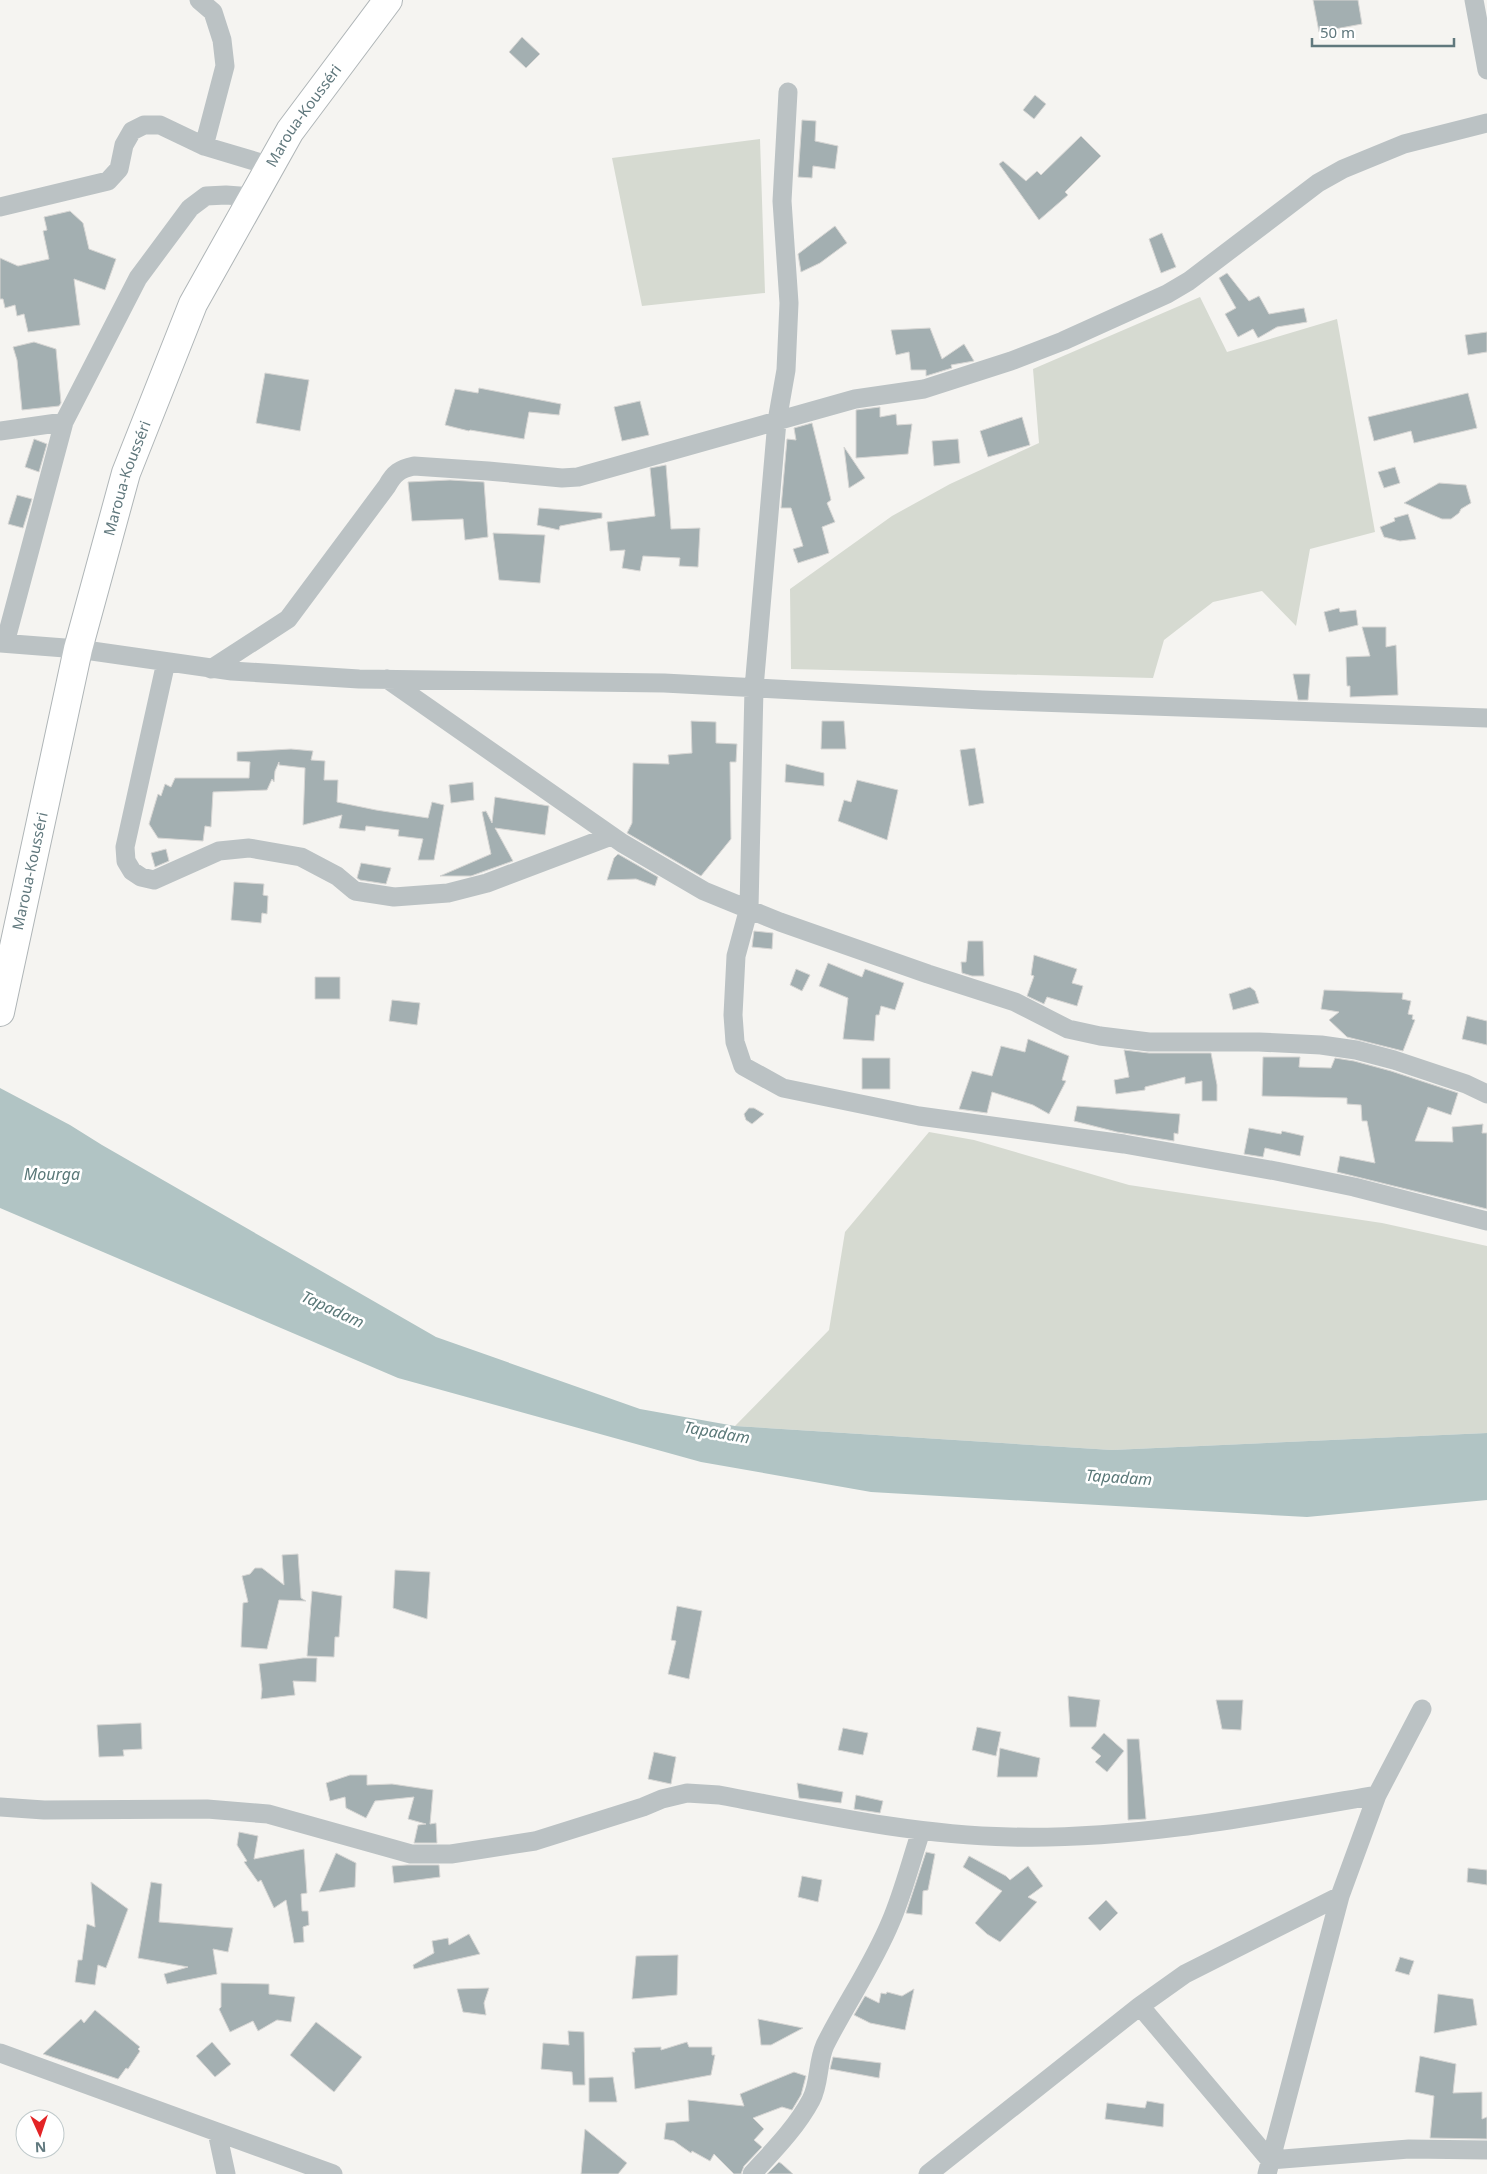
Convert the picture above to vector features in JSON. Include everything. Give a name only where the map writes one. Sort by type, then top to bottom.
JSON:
[{"type":"highway","name":"Maroua-Kousséri","points":[[1,1006],[78,649],[126,473],[193,304],[290,131],[388,0]]},
{"type":"street","points":[[199,0],[213,12],[222,40],[225,66],[204,146]]},
{"type":"street","points":[[1474,0],[1487,70]]},
{"type":"street","points":[[788,92],[782,201],[789,303],[786,370],[777,421],[754,688],[749,908],[736,956],[733,1016],[735,1042],[743,1066],[783,1088],[919,1116],[1124,1144],[1276,1171],[1354,1187],[1487,1221]]},
{"type":"street","points":[[211,668],[288,619],[376,502],[393,475],[403,468],[414,466],[488,470],[562,478],[578,477],[856,399],[924,389],[1011,362],[1063,341],[1166,294],[1189,281],[1311,188],[1343,169],[1404,144],[1487,123]]},
{"type":"street","points":[[0,208],[108,181],[119,168],[124,145],[132,131],[144,125],[160,125],[204,146],[271,166]]},
{"type":"street","points":[[254,197],[226,194],[206,196],[190,208],[138,278],[64,422],[3,643],[78,649],[211,668],[359,679],[664,683],[982,700],[1487,718]]},
{"type":"street","points":[[0,431],[64,422]]},
{"type":"street","points":[[166,662],[125,847],[126,861],[132,871],[141,877],[154,880],[219,851],[249,848],[301,857],[337,876],[355,891],[394,897],[448,893],[488,883],[611,836]]},
{"type":"street","points":[[387,680],[611,836],[690,883],[780,922],[928,974],[1015,1002],[1068,1029],[1100,1036],[1149,1042],[1259,1042],[1321,1045],[1356,1050],[1394,1060],[1466,1084],[1487,1094]]},
{"type":"street","points":[[1268,2167],[1340,1896],[1377,1796],[1422,1709]]},
{"type":"street","points":[[0,1807],[44,1810],[207,1809],[268,1814],[411,1854],[451,1854],[534,1840],[643,1807],[662,1799],[687,1793],[719,1795],[920,1831],[1008,1837],[1073,1837],[1257,1816],[1377,1796]]},
{"type":"street","points":[[752,2174],[783,2141],[811,2100],[817,2083],[819,2063],[825,2046],[872,1962],[892,1920],[920,1831]]},
{"type":"street","points":[[928,2174],[1140,2006],[1185,1974],[1340,1896]]},
{"type":"street","points":[[1140,2006],[1268,2167]]},
{"type":"street","points":[[0,2053],[333,2174]]},
{"type":"street","points":[[217,2132],[226,2174]]},
{"type":"street","points":[[1268,2167],[1410,2149],[1487,2150]]},
{"type":"shaded area","points":[[760,139],[765,293],[642,306],[612,158]]},
{"type":"shaded area","points":[[1200,297],[1227,352],[1337,319],[1375,532],[1310,549],[1296,626],[1262,591],[1213,602],[1164,640],[1153,678],[791,669],[790,589],[892,516],[950,484],[1039,443],[1033,369]]},
{"type":"shaded area","points":[[929,1132],[974,1140],[1129,1185],[1382,1223],[1487,1246],[1487,1433],[1112,1450],[735,1426],[829,1330],[845,1232]]},
{"type":"water","name":"Mourga","points":[[0,1088],[70,1125],[436,1337],[640,1409],[735,1426],[1112,1450],[1487,1433],[1487,1500],[1307,1517],[871,1492],[701,1462],[398,1378],[0,1208]]},
{"type":"building","points":[[1313,0],[1358,0],[1362,24],[1319,32]]},
{"type":"building","points":[[522,37],[540,54],[526,68],[509,52]]},
{"type":"building","points":[[1035,95],[1046,104],[1034,119],[1023,110]]},
{"type":"building","points":[[802,120],[816,121],[815,141],[838,146],[835,169],[813,166],[812,178],[798,177]]},
{"type":"building","points":[[1081,136],[1101,156],[1065,192],[1068,195],[1039,220],[999,164],[1003,161],[1026,181],[1037,171],[1041,175]]},
{"type":"building","points":[[70,211],[83,223],[89,249],[116,259],[105,290],[74,279],[80,325],[28,332],[24,314],[17,316],[15,305],[5,308],[3,299],[0,299],[0,258],[18,266],[49,259],[43,231],[47,230],[44,217]]},
{"type":"building","points":[[835,226],[847,243],[820,263],[801,272],[798,254]]},
{"type":"building","points":[[1162,233],[1176,267],[1161,273],[1149,239]]},
{"type":"building","points":[[1227,273],[1249,301],[1259,296],[1269,314],[1304,308],[1307,322],[1277,327],[1258,338],[1253,329],[1238,337],[1225,314],[1236,308],[1219,278]]},
{"type":"building","points":[[930,328],[942,359],[964,344],[974,361],[951,365],[952,368],[926,376],[926,370],[911,370],[909,352],[896,355],[891,330]]},
{"type":"building","points":[[1487,332],[1487,352],[1468,355],[1465,335]]},
{"type":"building","points":[[34,342],[56,349],[61,403],[59,406],[22,410],[17,360],[13,347]]},
{"type":"building","points":[[265,373],[309,380],[300,431],[256,423]]},
{"type":"building","points":[[479,388],[561,404],[559,415],[529,412],[524,439],[469,431],[445,425],[455,389],[478,393]]},
{"type":"building","points":[[1468,393],[1477,428],[1414,443],[1411,431],[1374,441],[1368,417]]},
{"type":"building","points":[[640,401],[649,435],[622,441],[614,407]]},
{"type":"building","points":[[880,407],[880,417],[896,414],[897,425],[912,424],[908,454],[856,458],[856,410]]},
{"type":"building","points":[[1022,417],[1030,445],[988,457],[980,431]]},
{"type":"building","points":[[812,423],[831,500],[827,503],[835,522],[822,527],[829,553],[798,563],[793,549],[803,546],[791,508],[781,508],[787,439],[796,440],[794,428]]},
{"type":"building","points":[[34,439],[47,444],[39,472],[25,467]]},
{"type":"building","points":[[958,439],[960,463],[934,466],[932,441]]},
{"type":"building","points":[[844,447],[865,478],[849,488]]},
{"type":"building","points":[[666,465],[671,529],[700,528],[698,567],[679,566],[680,558],[643,556],[640,571],[622,568],[625,550],[610,551],[607,522],[655,516],[650,468]]},
{"type":"building","points":[[1395,467],[1400,483],[1384,488],[1378,472]]},
{"type":"building","points":[[450,480],[484,482],[488,537],[465,540],[463,519],[412,521],[408,482]]},
{"type":"building","points":[[1439,483],[1466,485],[1471,503],[1461,509],[1451,519],[1442,519],[1404,503]]},
{"type":"building","points":[[17,495],[32,499],[23,528],[8,524]]},
{"type":"building","points":[[539,508],[602,513],[602,518],[560,526],[559,530],[537,525]]},
{"type":"building","points":[[1408,514],[1416,539],[1400,541],[1384,537],[1380,527],[1395,521],[1394,518]]},
{"type":"building","points":[[493,533],[545,535],[540,583],[499,580]]},
{"type":"building","points":[[1339,608],[1340,612],[1356,610],[1358,625],[1329,632],[1324,612]]},
{"type":"building","points":[[1362,627],[1386,627],[1386,647],[1396,645],[1398,695],[1350,697],[1350,686],[1347,686],[1346,657],[1370,656]]},
{"type":"building","points":[[1293,674],[1310,674],[1308,700],[1298,700]]},
{"type":"building","points":[[691,721],[716,722],[716,743],[737,744],[736,762],[730,762],[731,839],[701,876],[627,833],[632,823],[633,763],[669,764],[668,755],[692,753]]},
{"type":"building","points":[[822,721],[844,721],[846,749],[821,749]]},
{"type":"building","points":[[975,748],[984,803],[969,806],[960,750]]},
{"type":"building","points":[[291,749],[313,751],[311,760],[325,761],[324,780],[338,780],[337,802],[428,818],[432,802],[444,805],[434,860],[418,860],[423,839],[398,836],[399,830],[366,826],[365,831],[339,828],[342,815],[303,825],[305,768],[279,765],[279,762],[275,771],[274,782],[272,779],[267,790],[213,792],[211,827],[205,826],[203,841],[158,838],[149,824],[158,794],[161,796],[165,784],[171,787],[175,778],[249,778],[250,762],[237,761],[237,752]]},
{"type":"building","points":[[786,764],[824,773],[824,786],[785,782]]},
{"type":"building","points":[[857,780],[898,790],[887,840],[838,821],[844,800],[851,802]]},
{"type":"building","points":[[473,782],[474,800],[451,803],[449,785]]},
{"type":"building","points":[[495,797],[549,806],[545,835],[495,828],[513,861],[471,876],[440,876],[491,854],[482,812],[486,811],[492,823]]},
{"type":"building","points":[[166,849],[169,861],[155,867],[151,853]]},
{"type":"building","points":[[618,854],[658,877],[655,886],[636,879],[607,880],[614,858]]},
{"type":"building","points":[[361,863],[391,868],[386,884],[357,878]]},
{"type":"building","points":[[234,882],[264,884],[263,895],[268,896],[267,914],[262,913],[261,923],[231,920]]},
{"type":"building","points":[[754,931],[773,933],[772,949],[752,947]]},
{"type":"building","points":[[968,941],[983,941],[984,976],[972,976],[962,973],[961,962],[966,962]]},
{"type":"building","points":[[1034,955],[1077,969],[1072,983],[1083,986],[1077,1006],[1047,997],[1044,1004],[1027,996],[1034,976],[1031,975]]},
{"type":"building","points":[[828,963],[862,977],[865,969],[904,983],[895,1010],[881,1006],[879,1015],[876,1015],[874,1041],[843,1039],[848,998],[819,986]]},
{"type":"building","points":[[796,969],[810,975],[802,991],[790,985]]},
{"type":"building","points":[[315,977],[340,977],[340,999],[315,999]]},
{"type":"building","points":[[1250,987],[1255,991],[1259,1003],[1233,1010],[1229,994]]},
{"type":"building","points":[[1324,990],[1403,993],[1402,999],[1411,1001],[1408,1014],[1413,1015],[1412,1019],[1415,1020],[1403,1051],[1347,1037],[1329,1020],[1339,1012],[1321,1009]]},
{"type":"building","points":[[392,1000],[420,1003],[417,1025],[389,1021]]},
{"type":"building","points":[[1467,1016],[1487,1021],[1487,1045],[1462,1039]]},
{"type":"building","points":[[1028,1039],[1069,1056],[1062,1080],[1066,1081],[1049,1114],[1033,1105],[992,1092],[987,1113],[959,1109],[972,1071],[992,1076],[1001,1046],[1025,1052]]},
{"type":"building","points":[[1124,1050],[1149,1053],[1211,1053],[1217,1085],[1217,1101],[1202,1101],[1202,1081],[1185,1084],[1185,1077],[1145,1087],[1145,1090],[1116,1094],[1114,1080],[1129,1077]]},
{"type":"building","points":[[1263,1057],[1300,1057],[1299,1067],[1331,1068],[1335,1058],[1354,1061],[1458,1093],[1451,1115],[1428,1107],[1415,1141],[1453,1142],[1452,1127],[1483,1124],[1482,1133],[1487,1133],[1487,1209],[1337,1172],[1340,1156],[1375,1163],[1367,1121],[1362,1121],[1361,1105],[1347,1104],[1347,1098],[1262,1096]]},
{"type":"building","points":[[862,1058],[890,1058],[890,1089],[862,1089]]},
{"type":"building","points":[[1077,1106],[1180,1114],[1178,1134],[1174,1133],[1174,1141],[1117,1132],[1074,1121]]},
{"type":"building","points":[[749,1108],[754,1108],[764,1114],[752,1124],[746,1120],[744,1114]]},
{"type":"building","points":[[1249,1128],[1281,1134],[1282,1131],[1304,1136],[1300,1156],[1265,1148],[1263,1157],[1244,1154]]},
{"type":"building","points":[[298,1554],[301,1598],[306,1601],[279,1600],[267,1649],[241,1647],[243,1603],[248,1602],[242,1576],[250,1574],[255,1568],[262,1568],[284,1585],[282,1555]]},
{"type":"building","points":[[395,1570],[430,1572],[427,1619],[393,1608]]},
{"type":"building","points":[[312,1591],[342,1596],[339,1637],[335,1637],[334,1657],[307,1656]]},
{"type":"building","points":[[677,1606],[702,1611],[689,1679],[668,1674],[676,1641],[671,1640]]},
{"type":"building","points":[[317,1658],[316,1682],[293,1681],[295,1695],[261,1699],[262,1689],[259,1664]]},
{"type":"building","points":[[1068,1696],[1100,1700],[1096,1727],[1070,1727]]},
{"type":"building","points":[[1216,1700],[1243,1700],[1241,1730],[1222,1729]]},
{"type":"building","points":[[141,1723],[142,1749],[123,1750],[124,1756],[99,1757],[97,1725]]},
{"type":"building","points":[[977,1727],[1001,1732],[996,1756],[972,1750]]},
{"type":"building","points":[[843,1728],[868,1733],[863,1755],[838,1750]]},
{"type":"building","points":[[1104,1733],[1124,1751],[1107,1772],[1095,1762],[1101,1756],[1091,1748]]},
{"type":"building","points":[[1127,1739],[1139,1739],[1146,1819],[1128,1820]]},
{"type":"building","points":[[1000,1748],[1040,1758],[1037,1777],[997,1777]]},
{"type":"building","points":[[654,1752],[676,1757],[671,1784],[648,1779]]},
{"type":"building","points":[[350,1775],[367,1775],[367,1785],[392,1784],[433,1790],[430,1824],[436,1823],[437,1843],[414,1843],[418,1825],[426,1824],[408,1819],[414,1797],[375,1801],[366,1818],[346,1808],[345,1797],[330,1801],[326,1783]]},
{"type":"building","points":[[797,1783],[843,1792],[841,1803],[799,1798]]},
{"type":"building","points":[[856,1795],[883,1801],[880,1813],[854,1809]]},
{"type":"building","points":[[239,1832],[258,1836],[254,1859],[304,1849],[307,1893],[301,1894],[302,1911],[308,1911],[309,1925],[303,1927],[304,1942],[294,1943],[286,1900],[274,1908],[261,1880],[258,1882],[244,1862],[247,1861],[237,1845]]},
{"type":"building","points":[[926,1852],[935,1854],[928,1890],[923,1891],[922,1915],[906,1913]]},
{"type":"building","points":[[336,1853],[356,1863],[355,1887],[319,1892]]},
{"type":"building","points":[[969,1856],[1010,1880],[1028,1866],[1043,1886],[1028,1897],[1037,1902],[1000,1942],[975,1923],[1002,1891],[963,1867]]},
{"type":"building","points":[[439,1865],[440,1877],[394,1883],[392,1866]]},
{"type":"building","points":[[1468,1868],[1487,1870],[1487,1885],[1467,1882]]},
{"type":"building","points":[[802,1876],[822,1880],[818,1902],[798,1897]]},
{"type":"building","points":[[91,1882],[128,1909],[106,1968],[98,1965],[95,1985],[75,1982],[78,1960],[82,1960],[87,1924],[95,1927]]},
{"type":"building","points":[[151,1882],[162,1884],[159,1922],[233,1928],[228,1952],[213,1949],[217,1974],[167,1984],[164,1974],[188,1967],[138,1958]]},
{"type":"building","points":[[1106,1900],[1118,1913],[1100,1931],[1088,1918]]},
{"type":"building","points":[[469,1934],[480,1954],[414,1969],[413,1965],[434,1953],[432,1941],[448,1938],[449,1945]]},
{"type":"building","points":[[678,1955],[677,1995],[632,1999],[636,1956]]},
{"type":"building","points":[[1400,1957],[1414,1961],[1409,1975],[1395,1971]]},
{"type":"building","points":[[221,1983],[269,1984],[269,1994],[295,1997],[291,2022],[277,2020],[258,2031],[253,2021],[230,2032],[219,2009],[221,2007]]},
{"type":"building","points":[[489,1988],[484,2003],[486,2015],[463,2012],[457,1989]]},
{"type":"building","points":[[914,1989],[905,2030],[870,2023],[854,2015],[865,1996],[879,2003],[881,1993],[886,1994],[887,1992],[902,1996]]},
{"type":"building","points":[[1438,1994],[1473,1999],[1477,2025],[1434,2033]]},
{"type":"building","points":[[95,2010],[140,2047],[138,2049],[140,2051],[128,2069],[126,2068],[118,2079],[43,2054],[81,2019],[84,2023]]},
{"type":"building","points":[[758,2019],[803,2028],[771,2045],[761,2045]]},
{"type":"building","points":[[316,2022],[362,2057],[334,2092],[290,2055]]},
{"type":"building","points":[[568,2031],[584,2032],[585,2085],[573,2085],[572,2072],[541,2069],[543,2043],[569,2045]]},
{"type":"building","points":[[212,2042],[231,2064],[215,2077],[196,2056]]},
{"type":"building","points":[[687,2042],[689,2047],[712,2047],[712,2055],[715,2055],[711,2075],[635,2089],[632,2052],[635,2052],[634,2048],[661,2047],[661,2050]]},
{"type":"building","points":[[1420,2056],[1456,2064],[1453,2093],[1482,2092],[1482,2119],[1487,2117],[1487,2139],[1430,2138],[1434,2096],[1415,2092]]},
{"type":"building","points":[[833,2057],[881,2063],[879,2078],[830,2069]]},
{"type":"building","points":[[794,2072],[806,2076],[801,2095],[792,2110],[782,2107],[753,2118],[764,2129],[754,2140],[762,2147],[744,2166],[741,2174],[734,2174],[714,2154],[710,2161],[692,2151],[691,2153],[674,2141],[664,2139],[666,2123],[689,2121],[688,2100],[744,2106],[740,2094]]},
{"type":"building","points":[[613,2077],[617,2102],[589,2102],[589,2078]]},
{"type":"building","points":[[1147,2101],[1164,2104],[1163,2127],[1105,2119],[1107,2103],[1145,2108]]},
{"type":"building","points":[[585,2129],[627,2163],[618,2174],[581,2174]]},
{"type":"building","points":[[779,2162],[782,2164],[793,2174],[767,2174]]},
{"type":"water label","name":"Tapadam","points":[[333,1309]]},
{"type":"water label","name":"Tapadam","points":[[717,1432]]},
{"type":"water label","name":"Tapadam","points":[[1119,1477]]}]
